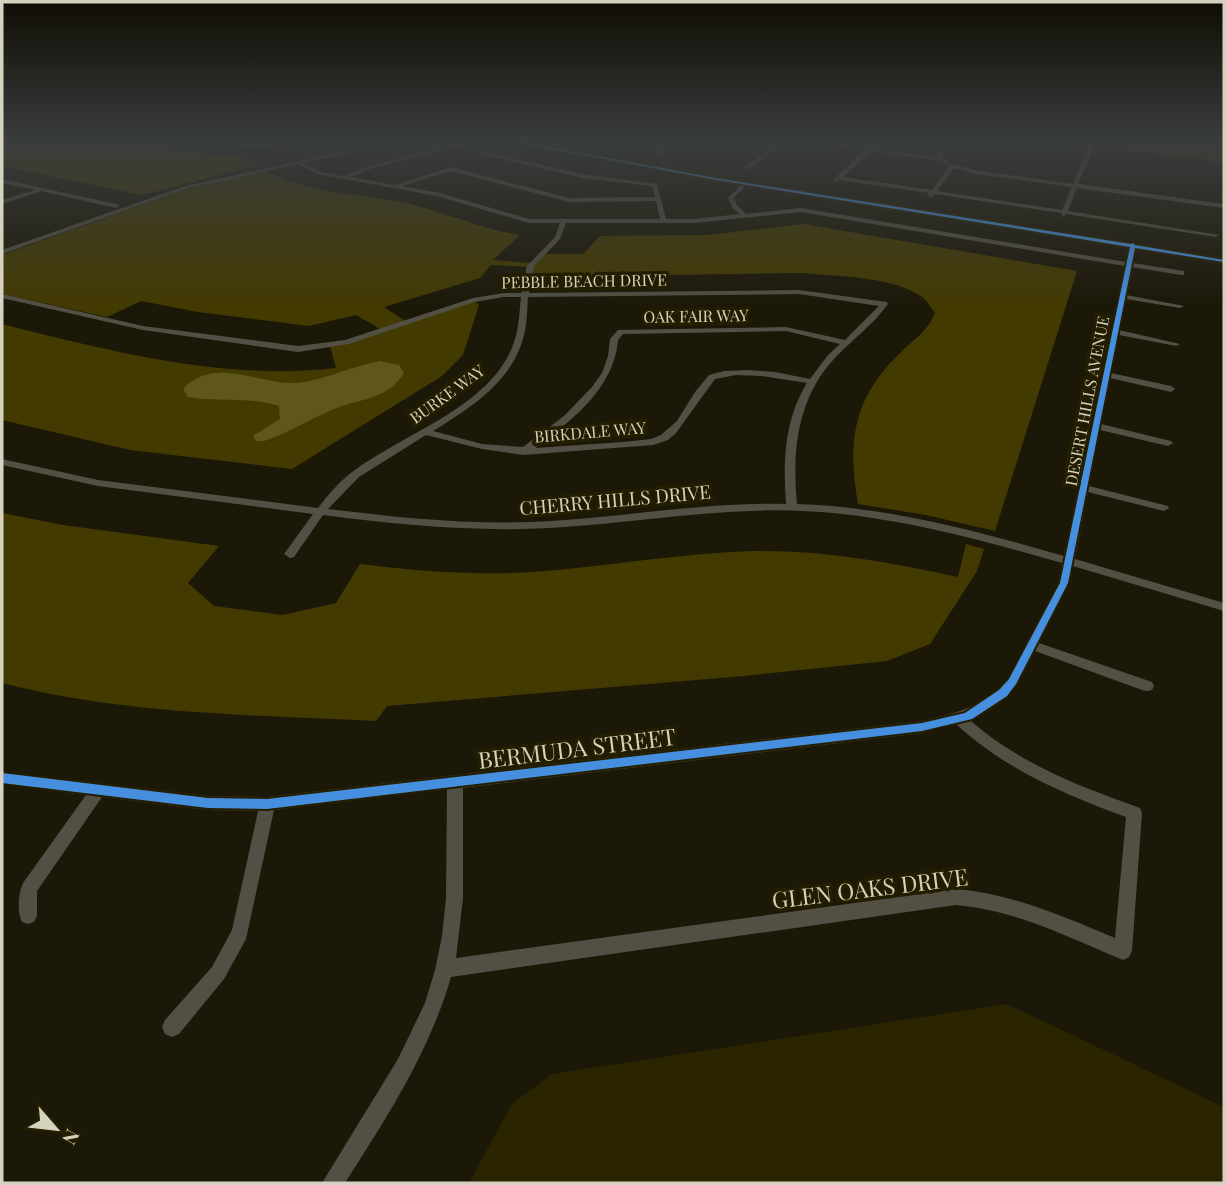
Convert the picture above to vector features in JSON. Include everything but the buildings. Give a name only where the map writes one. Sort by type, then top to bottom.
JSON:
[{"type":"street","points":[[2,202],[20,196]]},
{"type":"street","points":[[70,196],[116,206]]},
{"type":"street","points":[[2,247],[151,196]]},
{"type":"street","points":[[2,252],[156,196]]},
{"type":"street","points":[[447,196],[519,219],[563,223],[664,222],[801,210],[1181,273]]},
{"type":"street","points":[[555,196],[569,200],[659,199],[664,222]]},
{"type":"street","points":[[733,196],[733,206],[745,216]]},
{"type":"street","points":[[830,196],[1224,258]]},
{"type":"street","points":[[947,196],[1216,235]]},
{"type":"street","points":[[1064,214],[1071,196]]},
{"type":"street","points":[[1152,196],[1224,206]]},
{"type":"street","points":[[96,213],[105,215]]},
{"type":"street","name":"BURKE WAY","points":[[290,554],[335,493],[358,473],[468,402],[503,370],[519,340],[531,267],[560,236],[563,223]]},
{"type":"street","points":[[19,241],[28,243]]},
{"type":"street","name":"DESERT HILLS AVENUE","points":[[1068,563],[1133,244]]},
{"type":"street","name":"PEBBLE BEACH DRIVE","points":[[2,296],[143,328],[298,349],[346,342],[484,298],[525,295],[806,292],[884,304],[868,325],[847,343]]},
{"type":"street","points":[[1122,296],[1180,306]]},
{"type":"street","name":"OAK FAIR WAY","points":[[523,453],[572,415],[604,376],[613,360],[614,339],[621,332],[786,329],[847,343]]},
{"type":"street","points":[[1115,332],[1176,344]]},
{"type":"street","points":[[792,508],[789,481],[790,436],[795,417],[812,382],[847,343]]},
{"type":"street","name":"BIRKDALE WAY","points":[[424,431],[464,445],[523,453],[667,439],[706,382],[722,374],[775,375],[812,382]]},
{"type":"street","points":[[1106,375],[1171,389]]},
{"type":"street","points":[[1096,426],[1168,443]]},
{"type":"street","name":"CHERRY HILLS DRIVE","points":[[2,462],[126,487],[419,523],[484,526],[551,524],[699,509],[792,508],[921,523],[1224,607]]},
{"type":"street","points":[[1083,488],[1164,508]]},
{"type":"street","name":"BERMUDA STREET","points":[[2,778],[208,803],[267,804],[922,727],[960,719],[988,705],[1003,693],[1013,681],[1064,583],[1068,563]]},
{"type":"street","points":[[1032,645],[1147,686]]},
{"type":"street","name":"GLEN OAKS DRIVE","points":[[445,969],[956,897],[1001,902],[1026,909],[1123,951],[1134,813],[1060,785],[1016,764],[975,734],[960,719]]},
{"type":"street","points":[[332,1183],[398,1080],[421,1038],[445,969],[454,906],[454,782]]},
{"type":"street","points":[[27,916],[29,889],[97,790]]},
{"type":"street","points":[[172,1027],[218,973],[240,933],[267,804]]},
{"type":"shaded area","points":[[166,196],[363,196],[406,203],[520,235],[493,260],[533,263],[541,254],[583,254],[600,236],[708,235],[804,224],[1077,271],[995,531],[926,515],[858,504],[853,461],[854,441],[863,404],[884,370],[924,330],[935,313],[923,298],[909,289],[895,285],[864,278],[804,273],[528,277],[530,267],[491,265],[480,278],[384,307],[407,322],[473,300],[479,305],[463,355],[442,376],[292,469],[130,450],[2,420],[2,324],[168,361],[210,367],[294,371],[336,368],[330,346],[382,330],[356,315],[309,326],[198,312],[141,301],[107,317],[2,294],[2,255]]},
{"type":"shaded area","points":[[380,361],[399,365],[404,373],[390,388],[373,397],[334,409],[264,441],[256,441],[253,436],[280,419],[279,406],[257,401],[188,397],[183,389],[195,379],[209,374],[237,374],[297,383]]},
{"type":"shaded area","points":[[2,513],[63,525],[219,546],[188,583],[214,606],[283,615],[336,603],[360,564],[500,573],[701,554],[779,551],[856,558],[958,577],[966,544],[984,549],[977,571],[930,644],[887,661],[744,676],[387,706],[376,721],[235,715],[140,707],[47,693],[2,683]]},
{"type":"shaded area","points":[[1007,1004],[1224,1107],[1224,1183],[469,1183],[512,1104],[552,1074]]},
{"type":"cycle path","points":[[823,196],[1224,261]]},
{"type":"cycle path","points":[[2,778],[208,803],[267,804],[922,727],[968,716],[1003,693],[1013,681],[1064,583],[1133,244]]}]
